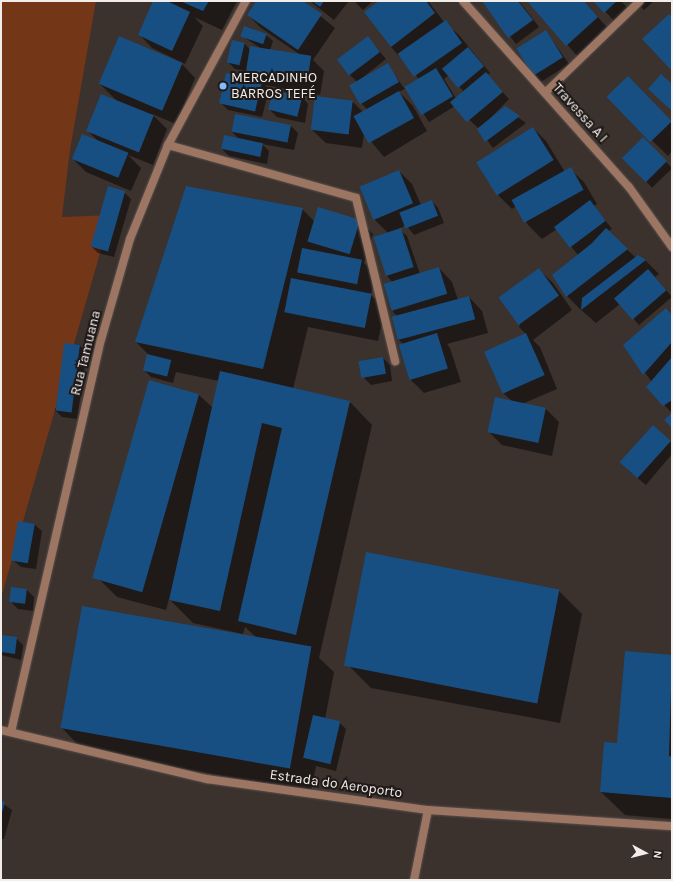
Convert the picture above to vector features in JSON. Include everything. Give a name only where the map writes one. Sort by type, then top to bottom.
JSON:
[{"type":"street","name":"Rua Tamuana","points":[[11,732],[101,340],[130,239],[168,145],[246,1]]},
{"type":"street","name":"Travessa A I","points":[[463,1],[629,187],[672,247]]},
{"type":"street","points":[[545,93],[640,1]]},
{"type":"street","points":[[168,145],[356,198],[395,362]]},
{"type":"street","name":"Estrada do Aeroporto","points":[[1,730],[207,779],[428,810],[672,826]]},
{"type":"street","points":[[414,880],[428,810]]},
{"type":"shaded area","points":[[1,1],[96,1],[70,150],[62,217],[111,215],[1,598]]},
{"type":"building","points":[[153,1],[167,1],[190,12],[172,51],[138,35]]},
{"type":"building","points":[[180,1],[209,1],[203,11]]},
{"type":"building","points":[[256,1],[303,1],[322,14],[298,50],[247,15]]},
{"type":"building","points":[[312,1],[324,1],[320,7]]},
{"type":"building","points":[[379,1],[426,1],[435,13],[391,47],[364,12]]},
{"type":"building","points":[[482,1],[518,1],[533,20],[508,38]]},
{"type":"building","points":[[527,1],[584,1],[598,17],[566,46]]},
{"type":"building","points":[[593,1],[617,1],[604,13]]},
{"type":"building","points":[[669,14],[672,17],[672,71],[642,39]]},
{"type":"building","points":[[446,20],[462,43],[414,77],[398,54]]},
{"type":"building","points":[[244,26],[267,34],[263,44],[240,36]]},
{"type":"building","points":[[546,30],[563,57],[533,76],[516,49]]},
{"type":"building","points":[[119,36],[183,63],[162,111],[99,84]]},
{"type":"building","points":[[368,36],[380,52],[349,75],[337,59]]},
{"type":"building","points":[[232,40],[245,43],[239,65],[227,62]]},
{"type":"building","points":[[250,46],[311,56],[307,80],[246,71]]},
{"type":"building","points":[[468,47],[484,66],[458,88],[442,69]]},
{"type":"building","points":[[388,63],[399,82],[360,105],[349,86]]},
{"type":"building","points":[[436,68],[453,96],[421,115],[404,87]]},
{"type":"building","points":[[486,72],[503,92],[467,122],[450,102]]},
{"type":"building","points":[[226,73],[262,81],[255,112],[219,103]]},
{"type":"building","points":[[661,74],[672,84],[672,111],[648,89]]},
{"type":"building","points":[[628,76],[672,121],[650,142],[606,97]]},
{"type":"building","points":[[273,90],[302,97],[297,117],[268,109]]},
{"type":"building","points":[[399,91],[414,118],[369,143],[354,116]]},
{"type":"building","points":[[101,94],[154,115],[139,152],[86,131]]},
{"type":"building","points":[[315,96],[353,101],[349,134],[311,130]]},
{"type":"building","points":[[505,106],[520,116],[485,142],[477,129]]},
{"type":"building","points":[[235,114],[291,125],[288,143],[232,132]]},
{"type":"building","points":[[533,127],[554,160],[497,196],[476,163]]},
{"type":"building","points":[[82,134],[128,153],[118,178],[72,159]]},
{"type":"building","points":[[224,135],[263,143],[260,157],[221,149]]},
{"type":"building","points":[[643,137],[667,161],[646,182],[622,158]]},
{"type":"building","points":[[571,167],[584,190],[524,223],[512,200]]},
{"type":"building","points":[[399,170],[413,203],[373,220],[359,187]]},
{"type":"building","points":[[108,186],[125,191],[108,252],[91,247]]},
{"type":"building","points":[[186,186],[303,208],[263,369],[135,342]]},
{"type":"building","points":[[432,200],[438,216],[405,228],[399,213]]},
{"type":"building","points":[[590,200],[606,221],[570,248],[554,227]]},
{"type":"building","points":[[318,207],[360,220],[350,254],[307,241]]},
{"type":"building","points":[[401,228],[414,267],[386,276],[373,237]]},
{"type":"building","points":[[606,228],[628,249],[566,297],[552,275],[591,244]]},
{"type":"building","points":[[302,248],[362,260],[357,284],[297,273]]},
{"type":"building","points":[[638,255],[646,260],[581,310],[582,298]]},
{"type":"building","points":[[439,267],[447,294],[392,311],[384,284]]},
{"type":"building","points":[[539,268],[559,296],[519,325],[499,297]]},
{"type":"building","points":[[648,269],[666,290],[632,320],[614,299]]},
{"type":"building","points":[[291,278],[371,294],[365,328],[284,312]]},
{"type":"building","points":[[469,296],[475,319],[398,340],[392,317]]},
{"type":"building","points":[[666,308],[672,315],[672,342],[643,375],[623,345]]},
{"type":"building","points":[[437,333],[448,368],[410,380],[399,345]]},
{"type":"building","points":[[526,333],[545,375],[503,394],[484,352]]},
{"type":"building","points":[[64,343],[80,345],[72,412],[56,410]]},
{"type":"building","points":[[147,354],[171,360],[167,377],[143,370]]},
{"type":"building","points":[[383,357],[386,374],[361,378],[358,361]]},
{"type":"building","points":[[672,357],[672,400],[663,406],[646,387]]},
{"type":"building","points":[[220,371],[350,401],[296,635],[238,621],[282,428],[262,423],[220,611],[169,600]]},
{"type":"building","points":[[149,380],[199,394],[142,592],[92,578]]},
{"type":"building","points":[[495,397],[546,408],[538,443],[488,432]]},
{"type":"building","points":[[672,413],[672,428],[664,420]]},
{"type":"building","points":[[653,425],[671,441],[637,478],[620,462]]},
{"type":"building","points":[[18,521],[35,524],[28,563],[11,560]]},
{"type":"building","points":[[366,552],[559,590],[537,703],[344,666]]},
{"type":"building","points":[[11,587],[27,589],[25,604],[9,602]]},
{"type":"building","points":[[82,606],[311,646],[290,769],[60,728]]},
{"type":"building","points":[[1,635],[17,637],[15,654],[1,652]]},
{"type":"building","points":[[625,651],[672,655],[669,756],[672,757],[672,798],[600,792],[604,742],[617,743]]},
{"type":"building","points":[[313,715],[340,721],[330,764],[303,758]]},
{"type":"building","points":[[1,801],[5,802],[1,816]]},
{"type":"place","name":"MERCADINHO BARROS TEFÉ","points":[[223,86]]}]
